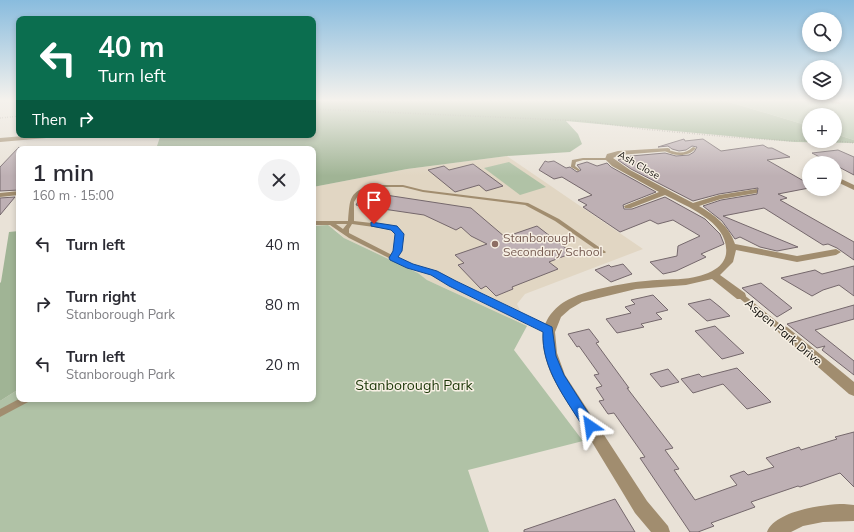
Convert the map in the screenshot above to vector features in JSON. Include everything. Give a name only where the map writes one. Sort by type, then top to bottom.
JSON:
[{"type":"street","points":[[0,140],[23,138]]},
{"type":"street","name":"Ash Close","points":[[666,150],[618,153],[610,156],[609,159],[615,164],[692,206],[715,221],[726,233],[732,246]]},
{"type":"street","points":[[842,182],[854,188]]},
{"type":"street","points":[[692,206],[719,198],[754,191]]},
{"type":"street","points":[[628,206],[666,192]]},
{"type":"street","points":[[0,195],[16,193]]},
{"type":"street","points":[[662,532],[641,507],[559,377],[550,356],[548,330],[561,311],[578,299],[642,284],[693,281],[713,275],[723,269],[728,262],[732,254],[732,246],[797,259],[836,252]]},
{"type":"street","name":"Aspen Park Drive","points":[[713,275],[741,296]]},
{"type":"street","name":"Aspen Park Drive","points":[[783,330],[854,390]]},
{"type":"street","points":[[775,532],[784,526],[809,516],[822,513],[854,513]]},
{"type":"lane","points":[[666,150],[683,154],[692,151],[694,148]]},
{"type":"lane","points":[[578,170],[573,166],[574,161],[583,159],[609,159]]},
{"type":"lane","points":[[346,234],[346,229],[351,222],[352,202],[357,193],[372,186],[403,186],[423,191],[526,204],[557,220],[603,252]]},
{"type":"lane","points":[[316,223],[351,222],[389,227],[398,230],[400,236],[397,251],[393,258]]},
{"type":"lane","points":[[331,223],[346,234],[393,258],[410,266],[434,273],[453,284],[548,330]]},
{"type":"lane","name":"Aspen Park Drive","points":[[741,296],[783,330]]},
{"type":"lane","points":[[0,412],[21,402]]},
{"type":"path","points":[[620,126],[730,137],[802,140]]},
{"type":"path","points":[[842,142],[854,143]]},
{"type":"shaded area","name":"Stanborough Secondary School","points":[[507,156],[643,249],[525,294],[517,304],[527,326],[427,280],[418,273],[344,238],[336,230],[316,225],[316,186],[407,169]]},
{"type":"green space","points":[[316,126],[570,126],[578,134],[582,144],[570,152],[507,156],[407,169],[316,186],[316,146],[157,146],[160,138],[316,138]]},
{"type":"green space","points":[[619,126],[802,126],[802,142],[795,142]]},
{"type":"green space","points":[[842,126],[854,126],[854,140],[842,136]]},
{"type":"green space","points":[[842,136],[854,140],[854,143],[842,143]]},
{"type":"green space","points":[[509,162],[546,187],[520,195],[484,168]]},
{"type":"green space","name":"Stanborough Park","points":[[328,225],[344,238],[418,273],[427,280],[527,326],[514,350],[583,441],[468,470],[489,532],[0,532],[0,401],[16,391],[16,402],[316,402],[316,226]]},
{"type":"green space","points":[[16,231],[16,391],[0,401],[0,283],[9,232]]},
{"type":"building","points":[[684,139],[685,141],[703,139],[721,151],[763,145],[790,157],[767,160],[802,180],[802,189],[778,194],[787,198],[780,200],[854,242],[854,260],[837,248],[828,244],[823,245],[764,208],[723,216],[798,247],[777,251],[760,247],[740,237],[735,239],[722,221],[703,206],[721,200],[757,194],[758,188],[719,194],[693,201],[631,169],[618,160],[631,156],[665,153],[676,156],[689,155],[694,152],[697,147],[692,146],[686,150],[679,151],[668,146],[658,147]]},
{"type":"building","points":[[16,150],[16,190],[0,191],[0,167]]},
{"type":"building","points":[[838,150],[854,157],[854,175],[842,169],[842,156],[818,156],[812,153]]},
{"type":"building","points":[[545,161],[554,161],[566,168],[570,167],[577,172],[581,170],[577,165],[587,162],[597,166],[607,163],[611,167],[656,192],[623,205],[624,209],[632,209],[665,197],[705,219],[720,234],[724,244],[701,254],[706,257],[676,271],[663,274],[650,262],[677,256],[678,246],[700,236],[673,220],[658,224],[650,220],[620,232],[583,207],[587,205],[578,200],[592,195],[562,177],[554,179],[539,170]]},
{"type":"building","points":[[473,164],[503,186],[486,191],[479,185],[455,192],[428,170],[444,166],[449,170]]},
{"type":"building","points":[[366,192],[471,208],[505,237],[537,226],[572,253],[549,262],[558,269],[512,287],[513,289],[496,296],[486,286],[481,289],[458,265],[464,263],[455,255],[487,244],[471,236],[461,227],[456,230],[424,215],[356,205],[362,194]]},
{"type":"building","points":[[15,197],[0,215],[0,198]]},
{"type":"building","points":[[623,264],[632,274],[611,282],[595,270],[609,265],[611,267]]},
{"type":"building","points":[[854,266],[854,296],[839,285],[823,290],[812,296],[781,278],[815,270],[822,274]]},
{"type":"building","points":[[761,283],[792,308],[777,317],[742,288]]},
{"type":"building","points":[[653,295],[668,310],[656,313],[662,319],[641,324],[644,327],[617,333],[606,319],[631,313],[625,307],[635,304],[631,300]]},
{"type":"building","points":[[710,299],[730,316],[707,321],[688,304]]},
{"type":"building","points":[[854,305],[854,319],[815,330],[854,361],[854,375],[822,350],[825,346],[817,348],[787,324]]},
{"type":"building","points":[[715,326],[744,353],[722,359],[695,331]]},
{"type":"building","points":[[589,329],[599,342],[596,343],[629,388],[627,388],[673,448],[665,450],[679,469],[674,470],[695,500],[737,485],[730,476],[744,471],[748,475],[774,467],[766,458],[799,447],[801,450],[837,439],[835,437],[854,432],[854,487],[840,473],[751,502],[755,507],[711,523],[714,526],[698,532],[690,532],[640,458],[645,457],[614,413],[608,414],[599,401],[604,400],[596,388],[602,386],[594,375],[599,374],[579,346],[577,347],[568,334]]},
{"type":"building","points":[[737,368],[771,402],[747,409],[723,384],[693,393],[681,379],[699,374],[702,377]]},
{"type":"building","points":[[668,369],[679,382],[661,387],[650,374]]},
{"type":"building","points":[[615,499],[635,532],[524,532],[524,530]]},
{"type":"place","name":"Stanborough Secondary School","points":[[495,244]]},
{"type":"route","points":[[374,224],[398,230],[400,236],[397,251],[393,258],[410,266],[434,273],[453,284],[548,330],[550,356],[559,377],[590,426]]}]
